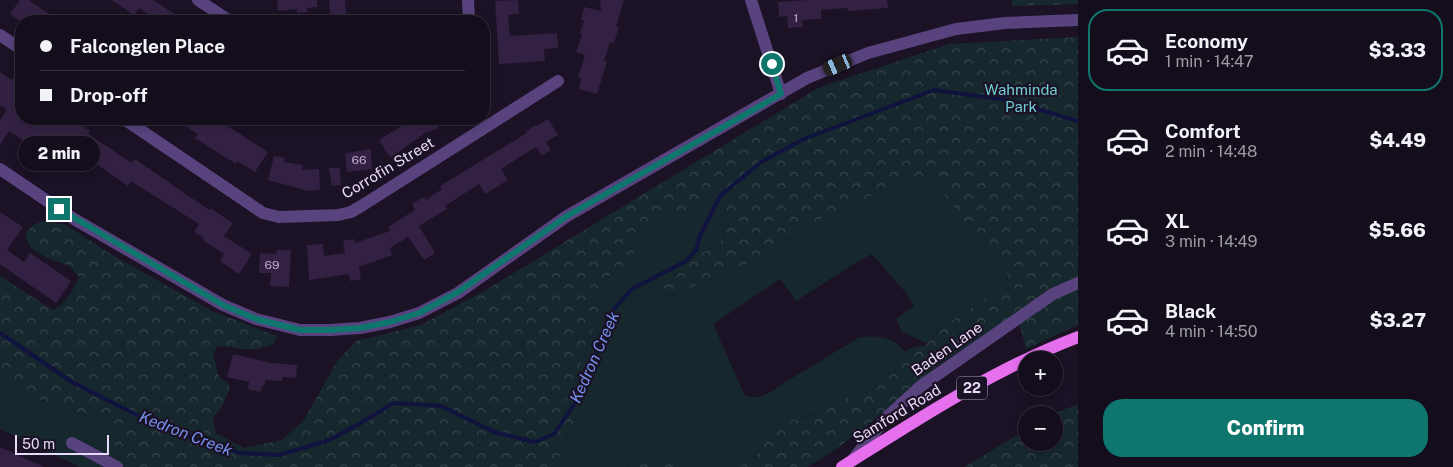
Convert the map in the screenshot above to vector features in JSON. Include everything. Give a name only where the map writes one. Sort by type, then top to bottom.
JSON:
[{"type":"main road","name":"Samford Road","points":[[847,464],[935,409],[981,383],[1029,358],[1078,337]]},
{"type":"street","points":[[198,0],[221,15]]},
{"type":"street","points":[[468,0],[469,15]]},
{"type":"street","points":[[751,0],[781,94]]},
{"type":"street","points":[[0,169],[74,219],[223,305],[256,319],[300,330],[360,328],[390,322],[419,313],[458,292],[567,216],[807,78],[868,53],[956,29],[1005,23],[1078,20]]},
{"type":"street","points":[[0,35],[15,45]]},
{"type":"street","name":"Corrofin Street","points":[[490,120],[558,82]]},
{"type":"street","name":"Corrofin Street","points":[[133,125],[263,213],[279,217],[338,215],[352,212],[481,125]]},
{"type":"street","name":"Baden Lane","points":[[847,464],[887,417],[921,386],[1053,294],[1078,282]]},
{"type":"street","points":[[72,443],[117,467]]},
{"type":"green space","points":[[1012,0],[1078,0],[1078,4],[1012,6]]},
{"type":"green space","name":"Wahminda Park","points":[[1078,37],[1078,325],[1026,349],[1016,312],[1009,319],[936,367],[873,421],[832,452],[807,467],[739,467],[753,458],[774,433],[786,423],[828,409],[894,372],[898,358],[908,349],[925,345],[947,325],[1008,280],[1002,254],[986,253],[942,191],[929,177],[911,178],[820,219],[741,268],[666,297],[654,296],[649,288],[650,281],[657,274],[719,245],[724,236],[721,226],[728,201],[720,190],[701,205],[651,223],[630,260],[609,276],[599,301],[604,312],[591,333],[578,375],[576,416],[555,467],[125,467],[113,458],[110,448],[117,437],[110,429],[80,413],[32,396],[0,374],[0,276],[53,310],[62,304],[69,296],[79,277],[69,266],[45,257],[31,248],[25,235],[32,226],[42,221],[66,225],[109,253],[212,311],[277,336],[274,344],[258,349],[218,346],[213,354],[219,377],[227,382],[230,388],[222,407],[213,417],[216,433],[244,448],[282,440],[304,420],[338,360],[356,341],[421,325],[484,291],[818,88],[949,44]]},
{"type":"green space","points":[[929,177],[1002,254],[1008,280],[926,343],[902,332],[896,319],[914,306],[906,293],[872,254],[796,301],[780,279],[713,324],[745,396],[759,397],[767,394],[858,338],[864,337],[884,338],[901,347],[905,352],[898,358],[894,372],[862,388],[840,403],[820,413],[803,416],[747,464],[739,467],[683,467],[675,457],[626,467],[555,467],[576,416],[578,375],[591,333],[604,312],[599,301],[609,276],[630,260],[651,223],[701,205],[720,190],[728,201],[721,226],[724,236],[719,245],[657,274],[650,281],[666,297],[741,268],[820,219],[911,178]]},
{"type":"green space","points":[[0,374],[35,397],[91,418],[110,429],[117,437],[113,458],[125,467],[80,467],[0,429]]},
{"type":"green space","points":[[1078,404],[1078,467],[965,467],[1018,434],[1018,451],[1063,451],[1063,410]]},
{"type":"green space","points":[[675,457],[683,467],[626,467],[653,460]]},
{"type":"building","points":[[20,0],[28,0],[51,15],[15,15],[15,18],[10,14]]},
{"type":"building","points":[[112,0],[153,0],[176,15],[150,15],[139,8],[134,15]]},
{"type":"building","points":[[277,0],[317,0],[317,7],[307,8],[308,12],[297,13],[297,9],[278,11]]},
{"type":"building","points":[[329,0],[345,0],[346,14],[330,15]]},
{"type":"building","points":[[518,0],[519,14],[508,15],[510,36],[557,33],[558,48],[544,49],[545,61],[499,64],[495,1]]},
{"type":"building","points":[[600,0],[624,0],[616,26],[619,27],[614,43],[610,42],[604,61],[607,61],[597,94],[579,89],[581,78],[578,77],[585,55],[576,52],[582,34],[580,33],[584,21],[581,20],[584,7],[601,11]]},
{"type":"building","points":[[887,0],[888,8],[848,11],[847,8],[821,10],[821,19],[802,20],[803,27],[788,28],[787,16],[779,17],[778,2]]},
{"type":"building","points":[[0,72],[12,80],[15,78],[15,125],[81,125],[90,131],[88,134],[132,163],[135,159],[209,210],[210,208],[233,223],[224,236],[252,254],[239,274],[220,261],[224,254],[194,232],[199,224],[131,181],[128,186],[77,150],[74,156],[47,138],[39,150],[9,131],[0,145],[0,120],[7,110],[0,105]]},
{"type":"building","points":[[548,119],[558,135],[546,142],[551,150],[542,156],[536,147],[501,169],[508,180],[485,194],[479,184],[445,206],[447,209],[419,226],[435,253],[424,260],[408,237],[390,248],[392,255],[359,267],[361,279],[350,281],[349,274],[309,280],[307,245],[323,244],[324,256],[345,253],[343,241],[354,239],[355,243],[390,231],[388,227],[415,210],[412,204],[424,197],[426,200],[442,189],[440,186]]},
{"type":"building","points":[[184,125],[226,125],[268,152],[255,172],[237,161],[236,164],[195,138],[198,134]]},
{"type":"building","points":[[403,125],[438,125],[439,128],[425,133],[391,157],[379,140]]},
{"type":"building","points":[[371,149],[372,169],[347,172],[345,153]]},
{"type":"building","points":[[274,156],[285,158],[284,162],[303,165],[302,170],[319,169],[320,190],[308,191],[268,180]]},
{"type":"building","points":[[329,168],[340,168],[341,185],[332,186]]},
{"type":"building","points":[[0,212],[23,227],[7,250],[24,262],[30,253],[71,281],[56,303],[0,264]]},
{"type":"building","points":[[277,250],[291,250],[289,287],[270,286],[271,273],[259,273],[260,253],[276,254]]},
{"type":"building","points":[[233,354],[271,363],[297,365],[296,378],[282,377],[282,381],[266,380],[260,392],[248,389],[249,382],[227,377]]},
{"type":"building","points":[[0,447],[44,467],[0,467]]},
{"type":"waterway","name":"Kedron Creek","points":[[0,333],[72,382],[133,413],[197,440],[239,453],[279,455],[327,441],[393,403],[441,406],[494,432],[535,442],[554,434],[575,403],[591,370],[602,333],[614,309],[632,289],[686,261],[696,250],[700,236],[720,196],[761,162],[804,139],[934,90],[1007,100],[1078,121]]},
{"type":"route","points":[[59,209],[223,305],[256,319],[300,330],[360,328],[390,322],[419,313],[458,292],[567,216],[781,94],[772,64]]}]
